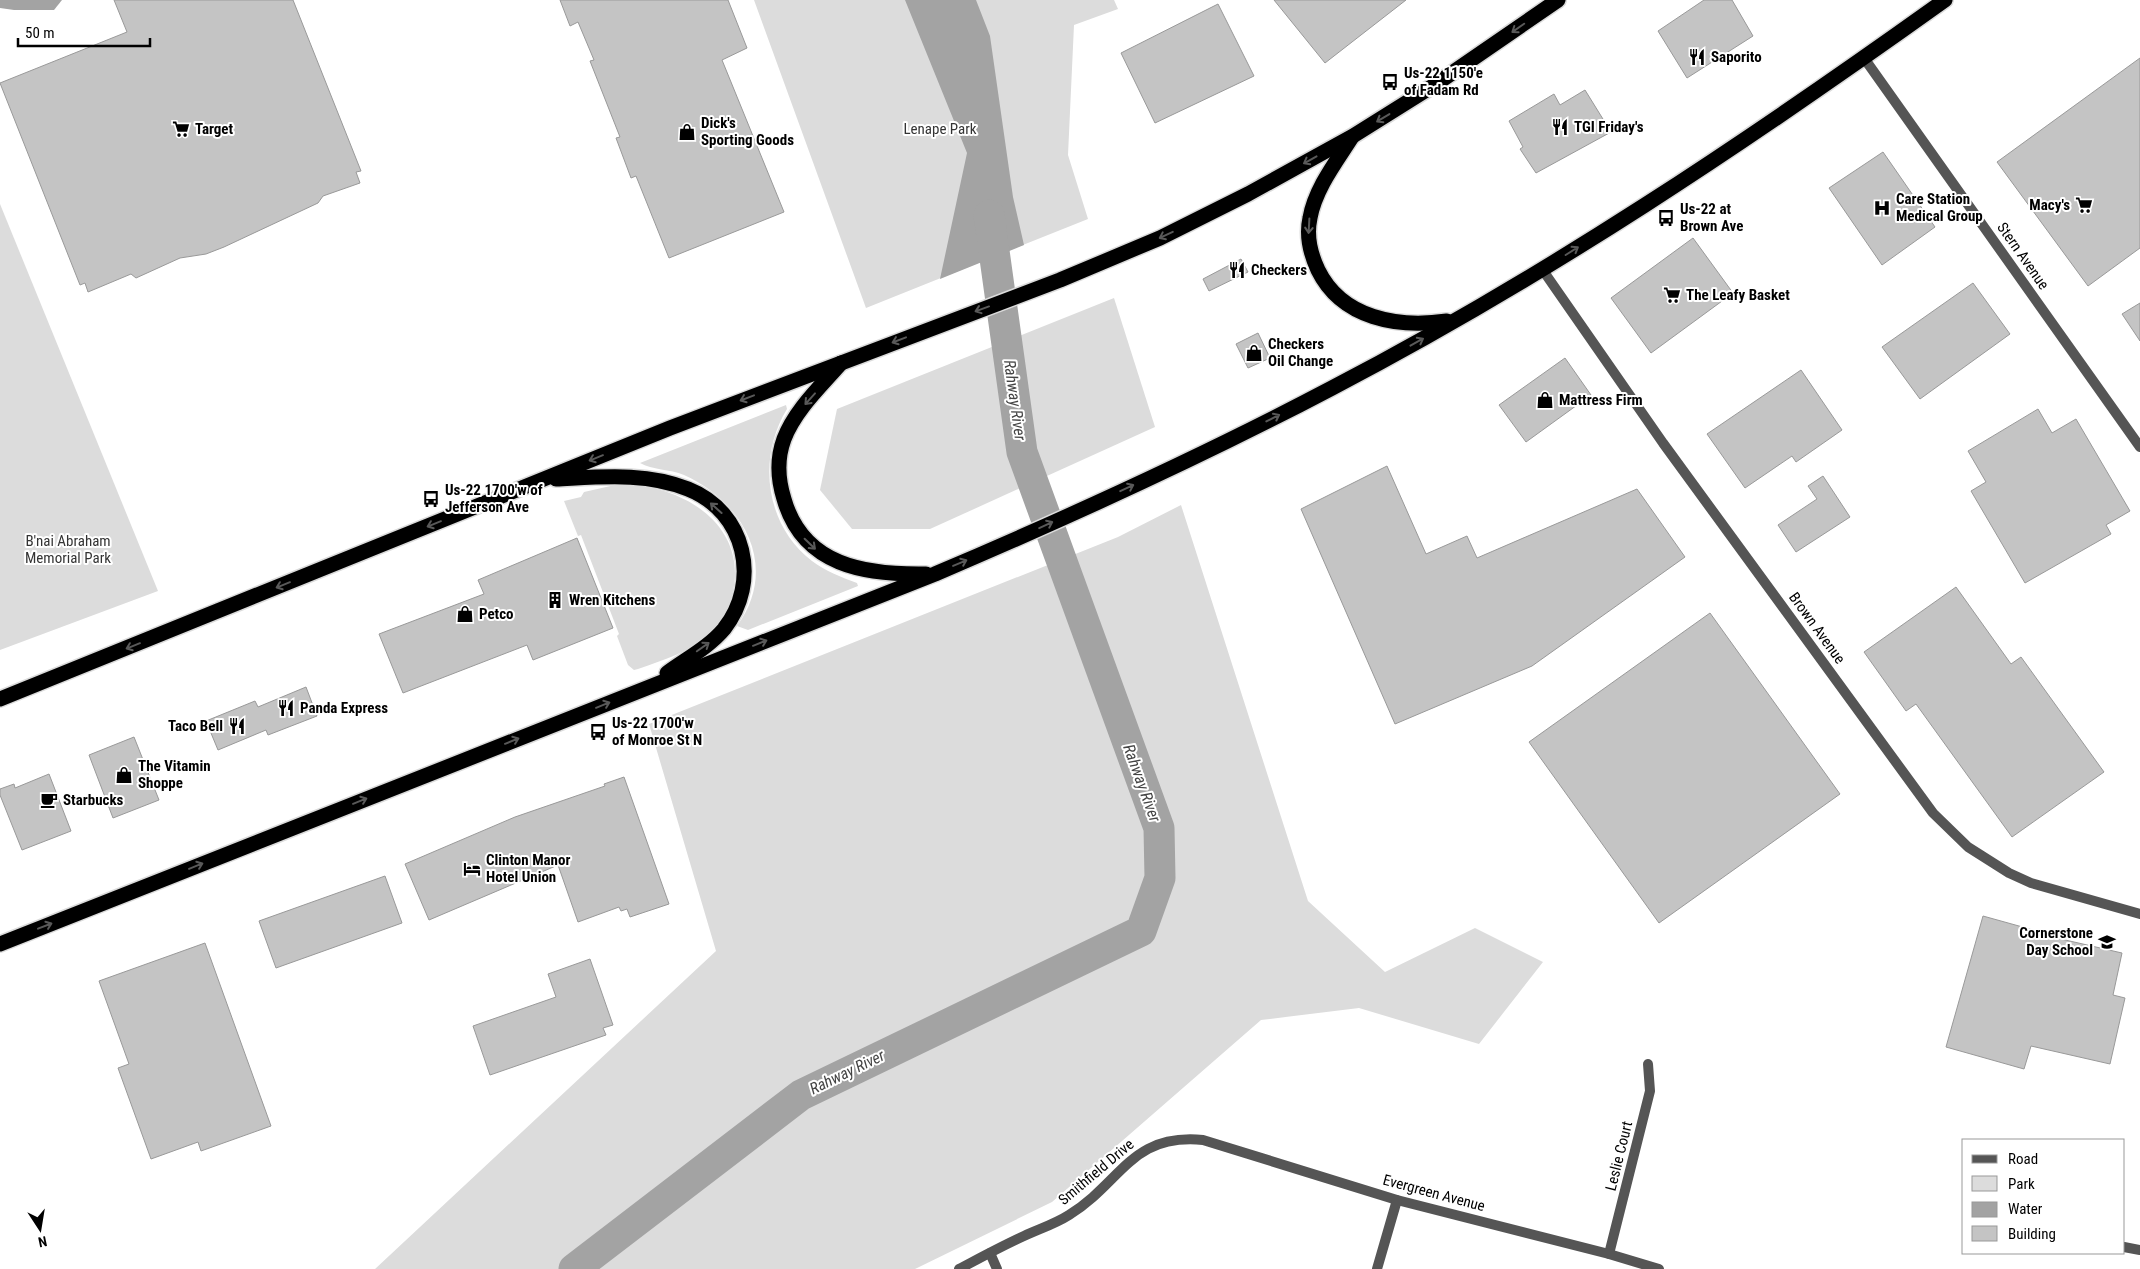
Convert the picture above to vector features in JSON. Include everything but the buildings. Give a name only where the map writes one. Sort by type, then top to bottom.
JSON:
[{"type":"highway","points":[[0,699],[544,480],[842,362],[1108,260],[1183,227],[1248,194],[1353,136],[1444,79],[1558,0]]},
{"type":"highway","points":[[0,944],[935,574],[1010,542],[1254,428],[1334,387],[1542,269],[1727,152],[1945,0]]},
{"type":"highway","points":[[1353,136],[1322,186],[1309,219],[1312,254],[1321,276],[1332,292],[1346,304],[1369,315],[1401,322],[1417,323],[1454,320]]},
{"type":"highway","points":[[842,362],[796,416],[781,449],[779,473],[782,494],[790,515],[808,543],[817,551],[838,562],[882,573],[935,574]]},
{"type":"highway","points":[[544,480],[620,476],[648,479],[675,485],[702,496],[724,516],[733,528],[739,540],[745,565],[744,587],[737,609],[724,628],[706,647],[650,686]]},
{"type":"street","name":"Stern Avenue","points":[[1864,58],[2140,447]]},
{"type":"street","name":"Brown Avenue","points":[[1542,269],[1663,443],[1933,813],[1968,847],[2009,873],[2031,883],[2140,914]]},
{"type":"street","name":"Leslie Court","points":[[1609,1254],[1650,1091],[1648,1064]]},
{"type":"street","name":"Smithfield Drive","points":[[959,1269],[1068,1216],[1103,1189],[1136,1154],[1168,1140],[1186,1138],[1203,1140]]},
{"type":"street","name":"Evergreen Avenue","points":[[1203,1140],[1397,1200],[1609,1254],[1659,1269]]},
{"type":"street","points":[[1377,1269],[1397,1200]]},
{"type":"street","points":[[2125,1247],[2140,1250]]},
{"type":"street","points":[[990,1253],[997,1269]]},
{"type":"green space","name":"Lenape Park","points":[[754,0],[1114,0],[1118,9],[1074,25],[1068,155],[1088,219],[866,308]]},
{"type":"green space","name":"B'nai Abraham Memorial Park","points":[[0,204],[158,591],[0,650]]},
{"type":"green space","points":[[1114,298],[1155,427],[930,529],[852,529],[820,490],[837,409]]},
{"type":"green space","points":[[786,405],[787,409],[778,428],[772,448],[769,469],[771,490],[776,510],[784,529],[796,546],[812,561],[828,571],[857,583],[858,586],[748,630],[737,626],[750,604],[755,581],[755,559],[749,539],[738,519],[724,502],[705,487],[684,475],[640,463]]},
{"type":"green space","points":[[615,485],[661,490],[683,498],[702,510],[718,526],[729,544],[735,566],[730,603],[722,620],[714,630],[685,651],[634,670],[628,665],[617,636],[619,634],[581,535],[578,536],[564,501],[581,497],[584,492]]},
{"type":"green space","points":[[1181,505],[1308,901],[1385,972],[1475,928],[1543,962],[1479,1044],[1359,1008],[1261,1020],[1052,1202],[915,1269],[375,1269],[716,951],[649,724],[1118,537]]},
{"type":"water","points":[[0,0],[62,0],[54,10],[14,10],[0,8]]},
{"type":"water","points":[[905,0],[976,0],[990,36],[1013,197],[1024,245],[940,279],[967,153]]},
{"type":"waterway","name":"Rahway River","points":[[574,1269],[801,1095],[1141,931],[1160,878],[1159,828],[1022,452],[989,215]]},
{"type":"place","name":"Saporito","points":[[1697,57]]},
{"type":"place","name":"Us-22 1150'e of Fadam Rd","points":[[1390,82]]},
{"type":"place","name":"TGI Friday's","points":[[1560,127]]},
{"type":"place","name":"Target","points":[[181,129]]},
{"type":"place","name":"Dick's Sporting Goods","points":[[687,132]]},
{"type":"place","name":"Macy's","points":[[2084,205]]},
{"type":"place","name":"Care Station Medical Group","points":[[1882,208]]},
{"type":"place","name":"Us-22 at Brown Ave","points":[[1666,218]]},
{"type":"place","name":"Checkers","points":[[1237,270]]},
{"type":"place","name":"The Leafy Basket","points":[[1672,295]]},
{"type":"place","name":"Checkers Oil Change","points":[[1254,353]]},
{"type":"place","name":"Mattress Firm","points":[[1545,400]]},
{"type":"place","name":"Us-22 1700'w of Jefferson Ave","points":[[431,499]]},
{"type":"place","name":"Wren Kitchens","points":[[555,600]]},
{"type":"place","name":"Petco","points":[[465,614]]},
{"type":"place","name":"Panda Express","points":[[286,708]]},
{"type":"place","name":"Taco Bell","points":[[237,726]]},
{"type":"place","name":"Us-22 1700'w of Monroe St N","points":[[598,732]]},
{"type":"place","name":"The Vitamin Shoppe","points":[[124,775]]},
{"type":"place","name":"Starbucks","points":[[49,800]]},
{"type":"place","name":"Clinton Manor Hotel Union","points":[[472,869]]},
{"type":"place","name":"Cornerstone Day School","points":[[2107,942]]}]
